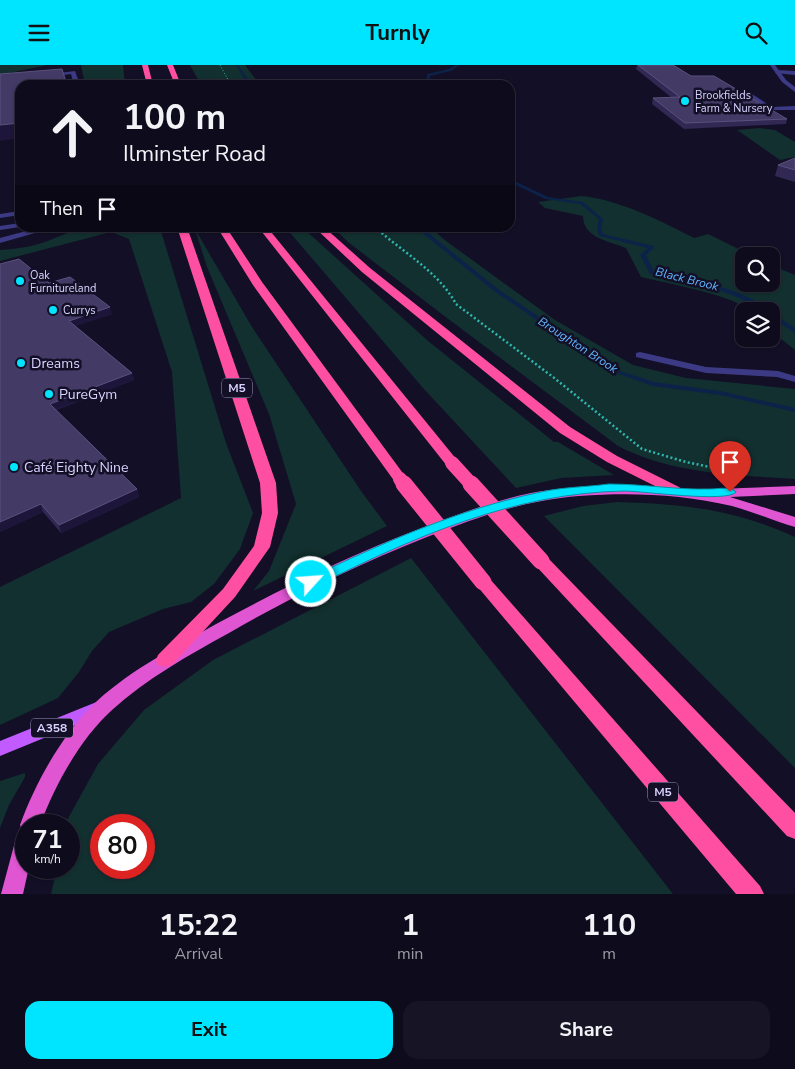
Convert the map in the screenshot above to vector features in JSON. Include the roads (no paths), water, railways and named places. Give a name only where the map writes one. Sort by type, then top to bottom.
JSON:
[{"type":"highway","points":[[145,65],[149,80]]},
{"type":"highway","points":[[170,65],[176,80]]},
{"type":"highway","name":"M5","points":[[165,660],[229,593],[248,569],[262,547],[270,513],[268,483],[184,232]]},
{"type":"highway","name":"M5","points":[[224,232],[257,283],[400,479],[483,582],[752,894]]},
{"type":"highway","points":[[266,232],[452,463],[630,657],[795,829]]},
{"type":"highway","points":[[324,232],[366,269],[565,430],[612,459],[674,490]]},
{"type":"highway","points":[[33,814],[67,752],[104,706],[165,660],[261,607],[378,549],[483,510],[543,495],[583,491],[637,488],[696,493],[772,513],[795,522]]},
{"type":"highway","points":[[696,493],[795,490]]},
{"type":"highway","points":[[12,894],[16,879]]},
{"type":"main road","name":"A358","points":[[0,749],[104,706]]},
{"type":"street","points":[[772,65],[795,90]]},
{"type":"street","points":[[44,75],[73,72],[75,80]]},
{"type":"street","points":[[777,72],[795,73]]},
{"type":"street","points":[[750,95],[771,109],[795,108]]},
{"type":"street","points":[[0,216],[15,214]]},
{"type":"street","points":[[0,228],[15,226]]},
{"type":"street","points":[[0,241],[33,232]]},
{"type":"street","points":[[640,355],[706,369],[778,374],[795,379]]},
{"type":"waterway","name":"Broughton Brook","points":[[237,65],[247,80]]},
{"type":"waterway","name":"Black Brook","points":[[428,80],[428,75],[450,70],[458,65]]},
{"type":"waterway","name":"Black Brook","points":[[515,182],[547,198],[581,203],[601,219],[599,228],[601,235],[652,247],[643,255],[652,273],[725,291],[751,302]]},
{"type":"waterway","name":"Broughton Brook","points":[[423,232],[496,290],[615,371],[653,384],[720,393],[795,410]]},
{"type":"waterway","name":"Black Brook","points":[[780,320],[795,331]]},
{"type":"place","name":"Brookfields Farm & Nursery","points":[[685,101]]},
{"type":"place","name":"Oak Furnitureland","points":[[20,281]]},
{"type":"place","name":"Currys","points":[[53,310]]},
{"type":"place","name":"Dreams","points":[[21,363]]},
{"type":"place","name":"PureGym","points":[[49,394]]},
{"type":"place","name":"Café Eighty Nine","points":[[14,467]]}]
